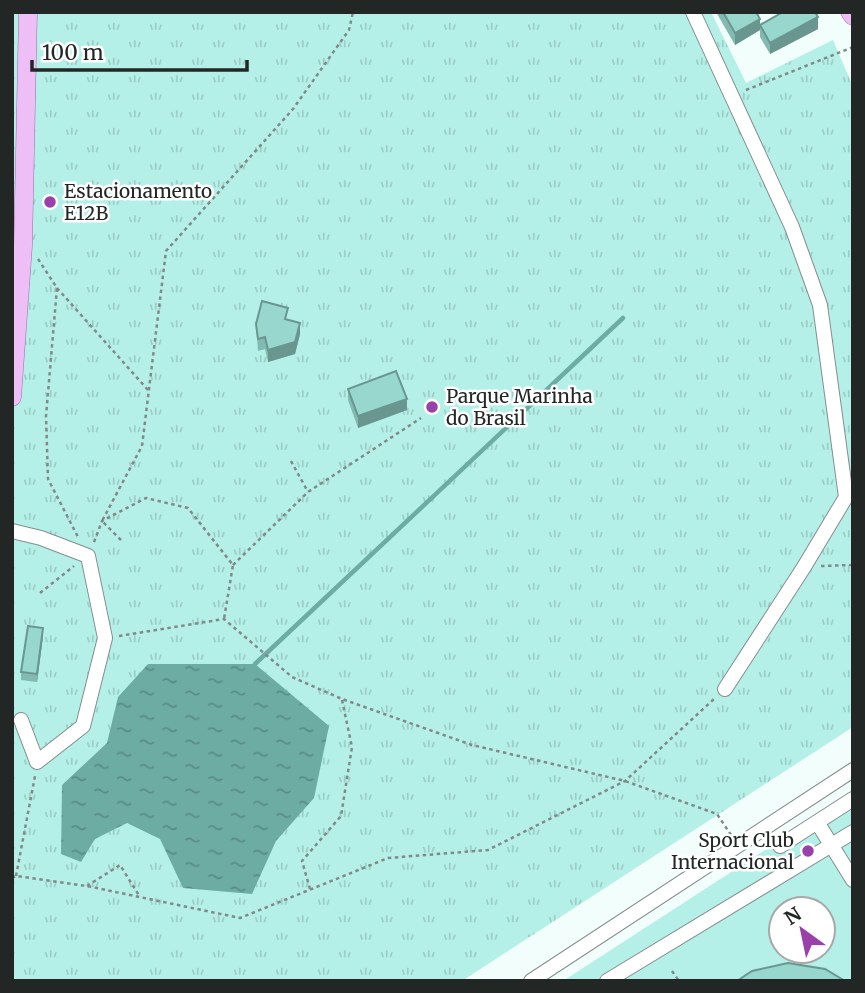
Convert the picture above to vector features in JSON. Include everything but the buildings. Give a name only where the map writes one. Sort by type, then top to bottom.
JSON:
[{"type":"main road","points":[[12,397],[23,246],[28,12]]},
{"type":"street","points":[[693,12],[792,227],[820,305],[846,497],[725,688]]},
{"type":"street","points":[[12,531],[88,555],[105,638],[83,726],[37,762],[21,720]]},
{"type":"street","points":[[531,981],[853,770]]},
{"type":"street","points":[[780,846],[853,799]]},
{"type":"street","points":[[817,822],[853,880]]},
{"type":"street","points":[[607,981],[853,832]]},
{"type":"path","points":[[40,593],[88,555],[142,446],[166,251],[293,109],[349,30],[353,12]]},
{"type":"path","points":[[732,96],[853,47]]},
{"type":"path","points":[[23,246],[38,259],[57,288],[149,391]]},
{"type":"path","points":[[57,288],[46,416],[48,479],[88,555]]},
{"type":"path","points":[[224,619],[233,565],[308,492],[421,418]]},
{"type":"path","points":[[291,461],[308,492]]},
{"type":"path","points":[[103,522],[146,498],[188,508],[233,565]]},
{"type":"path","points":[[103,522],[121,540]]},
{"type":"path","points":[[804,567],[853,565]]},
{"type":"path","points":[[105,638],[224,619],[292,677],[342,699],[472,745],[625,781],[717,814],[738,845]]},
{"type":"path","points":[[37,762],[14,877],[87,886],[240,918],[388,858],[488,850],[625,781],[725,688]]},
{"type":"path","points":[[310,889],[302,861],[341,816],[352,747],[342,699]]},
{"type":"path","points":[[87,886],[120,865],[140,897]]},
{"type":"path","points":[[672,971],[679,981]]},
{"type":"green space","name":"Parque Marinha do Brasil","points":[[12,12],[711,12],[746,83],[833,40],[853,87],[853,727],[462,981],[12,981]]},
{"type":"green space","name":"Sport Club Internacional","points":[[853,793],[853,981],[563,981]]},
{"type":"water","points":[[148,664],[255,664],[329,726],[314,798],[276,841],[252,894],[183,888],[160,839],[127,823],[95,839],[81,862],[61,854],[62,785],[107,743],[118,697]]},
{"type":"waterway","points":[[255,664],[623,318]]},
{"type":"place","name":"Estacionamento E12B","points":[[50,202]]},
{"type":"place","name":"Parque Marinha do Brasil","points":[[432,407]]},
{"type":"place","name":"Sport Club Internacional","points":[[808,851]]}]
